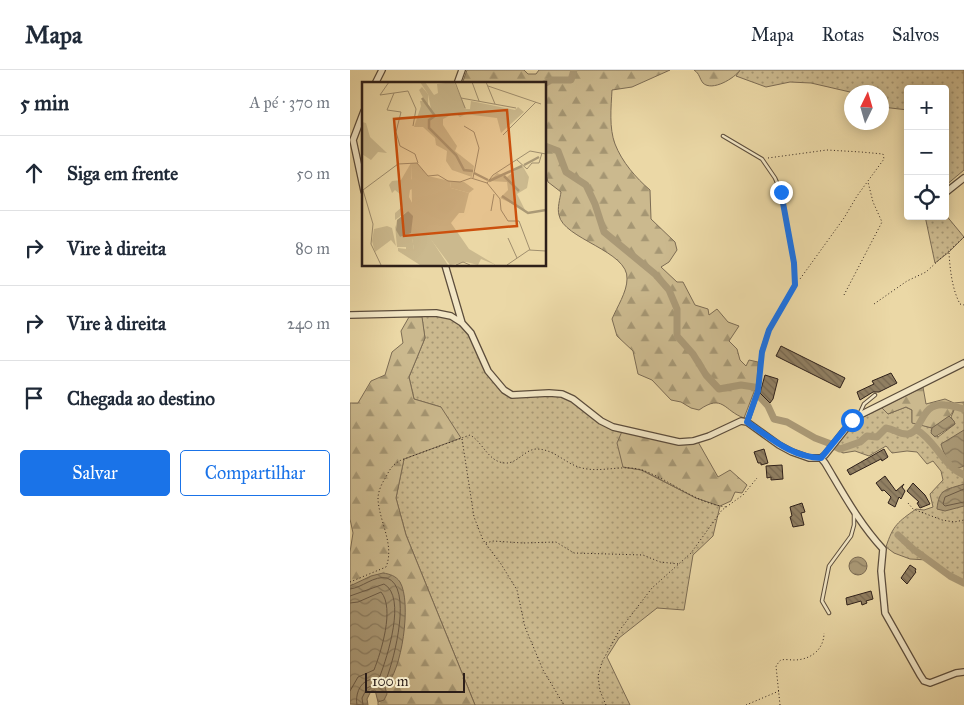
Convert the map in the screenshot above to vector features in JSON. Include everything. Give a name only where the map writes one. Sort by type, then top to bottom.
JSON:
[{"type":"street","points":[[376,82],[382,70]]},
{"type":"street","points":[[458,82],[462,70]]},
{"type":"street","points":[[362,116],[353,140],[362,182]]},
{"type":"street","points":[[949,190],[964,178]]},
{"type":"street","points":[[445,266],[462,323]]},
{"type":"street","points":[[350,314],[436,312],[451,316],[462,323],[470,333],[494,380],[504,390],[512,394],[562,394],[573,399],[601,421],[613,426],[679,442],[703,438],[741,421],[747,422],[786,448],[808,458],[821,458],[858,416],[964,363]]},
{"type":"street","points":[[821,458],[854,512],[883,549],[881,570],[885,613],[924,681],[930,683],[956,673],[964,672]]},
{"type":"lane","points":[[723,136],[762,159],[775,178],[781,192],[794,263],[795,285],[769,330],[762,352],[758,391],[747,422]]},
{"type":"lane","points":[[858,416],[864,404],[875,395]]},
{"type":"lane","points":[[828,613],[822,601],[829,566],[851,536],[854,525],[854,512]]},
{"type":"path","points":[[762,159],[826,150],[883,154],[884,159],[867,181],[804,275],[795,285]]},
{"type":"path","points":[[844,295],[882,222],[873,202],[867,181]]},
{"type":"path","points":[[874,304],[907,281],[926,272],[964,237]]},
{"type":"path","points":[[949,252],[956,292],[960,304],[964,305]]},
{"type":"path","points":[[350,582],[386,567],[389,560],[389,551],[378,498],[381,486],[390,468],[398,461],[470,435],[476,438],[485,452],[505,463],[513,462],[525,452],[536,449],[554,452],[579,467],[596,470],[623,467],[642,470],[696,498],[726,507]]},
{"type":"path","points":[[462,438],[474,517],[485,543],[517,590],[525,627],[542,670],[564,705]]},
{"type":"path","points":[[606,705],[600,691],[598,676],[602,662],[619,631],[652,588],[691,553],[722,510],[743,495],[757,478]]},
{"type":"path","points":[[908,503],[913,509],[942,520],[954,522],[964,520]]},
{"type":"path","points":[[485,543],[493,540],[523,543],[556,542],[574,553],[643,555],[660,562],[680,564]]},
{"type":"path","points":[[780,705],[776,666],[779,661],[783,659],[802,659],[813,655],[824,642],[824,634]]},
{"type":"path","points":[[746,705],[779,691]]},
{"type":"green space","points":[[467,70],[524,70],[528,74],[536,74],[539,70],[670,70],[632,87],[612,90],[611,118],[613,138],[625,163],[650,190],[651,219],[675,242],[677,250],[669,262],[661,267],[677,282],[683,282],[695,305],[708,309],[709,315],[717,309],[728,322],[739,326],[729,341],[737,349],[740,360],[746,366],[749,360],[758,362],[757,384],[744,418],[719,403],[707,405],[699,410],[671,400],[652,380],[638,374],[633,351],[617,336],[612,319],[625,289],[627,279],[625,269],[618,261],[563,223],[558,212],[561,192],[548,182],[546,175],[546,82],[463,82]]},
{"type":"green space","points":[[694,70],[740,70],[723,83],[712,86],[703,83]]},
{"type":"green space","points":[[740,70],[964,70],[964,170],[949,183],[949,85],[904,85],[904,110],[889,108],[889,85],[844,85],[844,91],[811,83],[790,82],[766,87],[736,76]]},
{"type":"green space","points":[[949,219],[964,237],[935,263],[926,220]]},
{"type":"green space","points":[[421,313],[451,316],[471,333],[488,371],[512,395],[562,394],[601,421],[623,429],[623,467],[641,470],[696,498],[720,506],[713,536],[693,555],[684,610],[657,608],[619,638],[607,657],[630,705],[475,705],[406,535],[396,498],[404,459],[441,407],[414,399],[409,377],[425,338]]},
{"type":"green space","points":[[409,317],[422,317],[425,338],[409,377],[414,399],[441,407],[461,438],[404,459],[396,498],[406,535],[475,705],[378,705],[378,702],[384,699],[353,584],[350,586],[350,552],[353,533],[350,519],[350,403],[358,403],[371,381],[385,375],[392,352],[403,343],[401,331]]},
{"type":"green space","points":[[923,387],[926,404],[945,399],[954,403],[953,412],[944,421],[932,428],[912,423],[912,410],[906,407],[888,414],[882,408]]},
{"type":"green space","points":[[964,402],[964,583],[950,576],[928,560],[910,559],[894,553],[886,547],[891,534],[900,521],[916,509],[924,510],[933,507],[930,494],[943,480],[941,471],[933,461],[927,464],[917,452],[892,453],[886,446],[869,456],[855,451],[843,453],[834,448],[857,420],[882,408],[888,414],[906,407],[912,410],[912,422],[932,428],[931,431],[938,437],[955,424],[951,417],[954,403]]},
{"type":"green space","points":[[623,429],[667,440],[697,440],[718,477],[730,470],[747,485],[742,493],[735,492],[731,501],[720,506],[696,498],[642,470],[623,467],[617,443]]},
{"type":"water","points":[[949,416],[955,424],[935,437],[931,433],[932,428]]},
{"type":"water","points":[[964,430],[964,466],[957,468],[948,460],[941,444]]},
{"type":"water","points":[[964,484],[964,506],[945,511],[937,509],[938,502],[944,491]]},
{"type":"water","points":[[858,557],[864,560],[867,566],[864,572],[858,575],[852,572],[849,566],[852,560]]},
{"type":"water","points":[[383,573],[397,578],[403,592],[405,620],[400,652],[391,679],[385,687],[387,694],[384,700],[378,702],[375,690],[371,691],[367,699],[368,705],[350,704],[350,586],[371,576]]},
{"type":"building","points":[[781,346],[845,378],[840,388],[776,356]]},
{"type":"building","points":[[891,373],[897,383],[879,392],[873,392],[860,400],[857,392],[874,384],[872,381]]},
{"type":"building","points":[[765,375],[778,379],[773,399],[770,403],[760,393]]},
{"type":"building","points":[[764,449],[768,463],[761,465],[761,463],[758,463],[754,452]]},
{"type":"building","points":[[884,449],[888,457],[850,475],[847,470]]},
{"type":"building","points":[[782,465],[783,479],[771,480],[771,477],[767,478],[766,466]]},
{"type":"building","points":[[885,476],[896,491],[904,484],[902,487],[905,491],[901,499],[899,497],[895,507],[888,503],[891,497],[884,490],[882,491],[876,483]]},
{"type":"building","points":[[913,483],[925,495],[930,504],[920,508],[917,503],[919,502],[907,491]]},
{"type":"building","points":[[802,503],[805,512],[801,513],[804,525],[793,527],[790,507]]},
{"type":"building","points":[[910,565],[916,569],[916,572],[907,584],[901,578]]},
{"type":"building","points":[[871,591],[873,599],[866,601],[867,603],[862,605],[861,601],[847,605],[846,598]]},
{"type":"waterway","points":[[546,83],[551,80],[571,80],[574,70]]},
{"type":"waterway","points":[[546,146],[558,151],[566,172],[586,185],[595,204],[604,232],[655,274],[669,290],[677,309],[677,336],[693,354],[706,375],[719,389],[741,385],[754,387]]},
{"type":"waterway","points":[[759,396],[768,406],[774,419],[787,422],[815,438],[831,444]]},
{"type":"waterway","points":[[834,446],[840,449],[860,442],[867,436],[877,437],[886,428],[902,434],[908,434],[917,428],[926,412],[937,405],[964,409]]},
{"type":"waterway","points":[[917,430],[929,440],[956,471],[964,475]]},
{"type":"waterway","points":[[898,535],[913,549],[950,576],[964,583]]},
{"type":"route","points":[[781,192],[794,263],[795,285],[769,330],[762,352],[758,391],[750,409],[747,422],[792,452],[808,458],[821,458],[852,420]]}]
